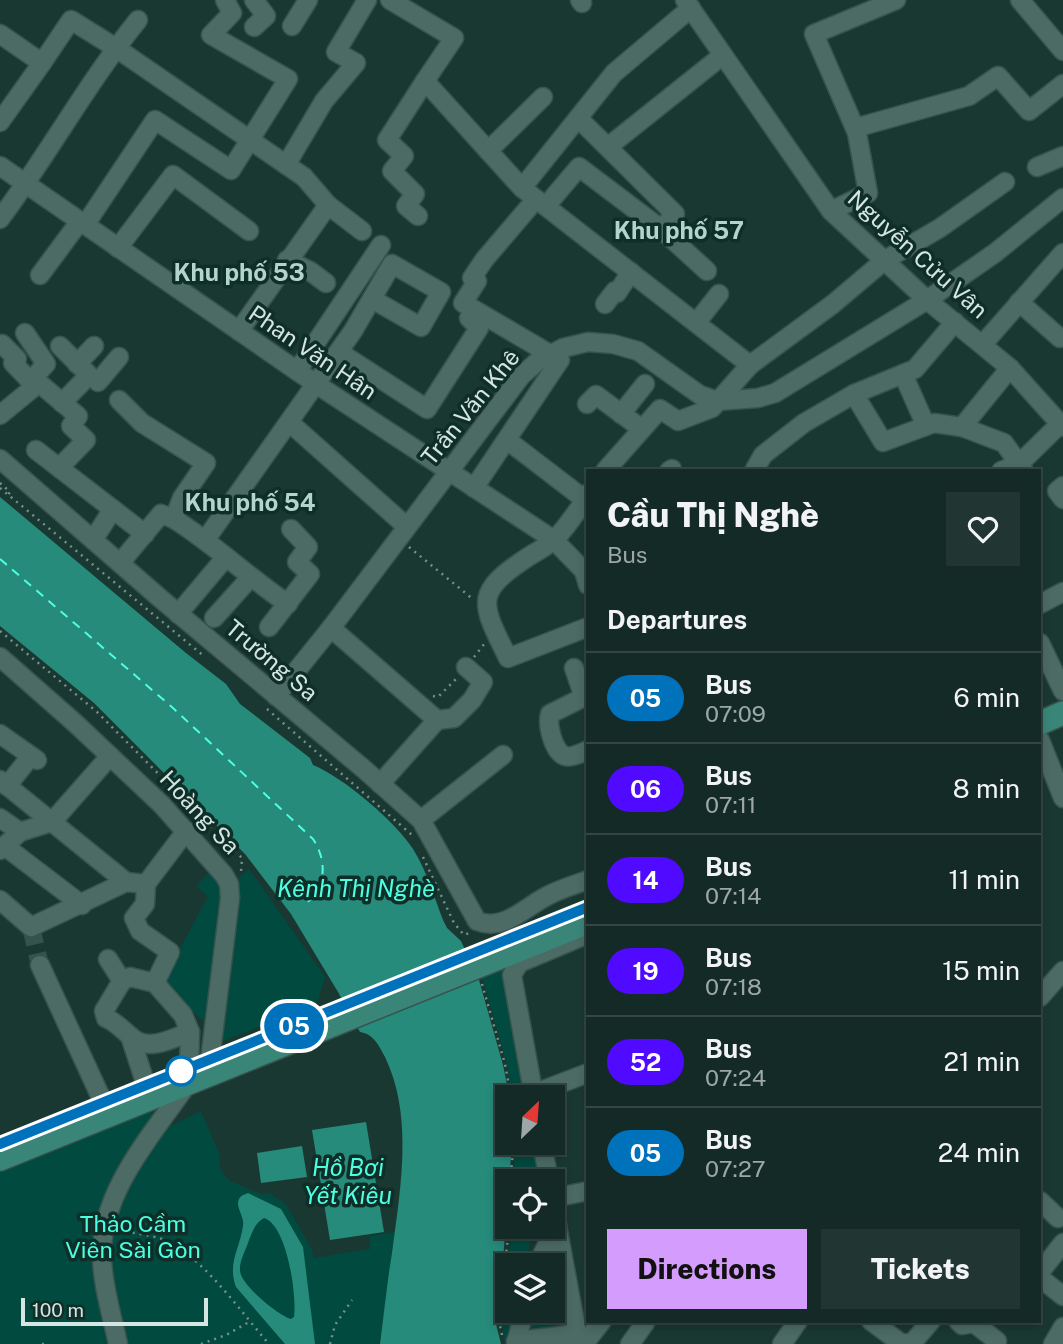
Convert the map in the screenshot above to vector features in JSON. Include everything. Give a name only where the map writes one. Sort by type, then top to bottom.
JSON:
[{"type":"main road","points":[[1041,723],[1063,713]]},
{"type":"main road","points":[[1041,740],[1063,729]]},
{"type":"main road","points":[[0,1159],[196,1070],[246,1053],[586,908]]},
{"type":"main road","points":[[0,1144],[146,1085],[246,1053],[586,923]]},
{"type":"street","points":[[40,275],[82,223],[155,120],[231,170],[288,79],[211,35],[232,13],[225,0]]},
{"type":"street","points":[[292,26],[308,0]]},
{"type":"street","points":[[286,165],[324,102],[356,63],[336,52],[367,0]]},
{"type":"street","points":[[390,0],[454,38],[387,140],[404,156],[392,171],[415,194],[406,206],[418,216]]},
{"type":"street","points":[[831,211],[868,193],[855,128],[814,34],[896,0]]},
{"type":"street","points":[[1020,0],[1061,45]]},
{"type":"street","points":[[254,27],[266,16],[256,1]]},
{"type":"street","points":[[474,488],[560,360],[463,303],[477,281],[472,278],[535,198],[578,118],[614,74],[688,4]]},
{"type":"street","name":"Nguyễn Cửu Vân","points":[[688,4],[831,211],[927,300],[1010,368],[1062,425]]},
{"type":"street","points":[[0,122],[71,20],[304,177],[328,205],[362,231]]},
{"type":"street","points":[[0,219],[116,48],[138,20]]},
{"type":"street","points":[[0,34],[42,63]]},
{"type":"street","points":[[609,146],[723,55]]},
{"type":"street","points":[[855,128],[947,105],[970,96],[998,76],[1029,111],[1063,84]]},
{"type":"street","points":[[425,81],[535,198],[750,365]]},
{"type":"street","points":[[488,151],[543,97]]},
{"type":"street","points":[[578,118],[675,214],[661,229]]},
{"type":"street","points":[[1037,167],[1063,156]]},
{"type":"street","name":"Phan Văn Hân","points":[[0,166],[316,384],[554,540],[584,571],[586,578]]},
{"type":"street","points":[[535,198],[579,167],[661,229],[707,271]]},
{"type":"street","points":[[118,247],[173,175],[248,231]]},
{"type":"street","points":[[607,469],[660,409],[678,421],[712,408],[750,365],[833,304],[885,260],[940,228],[1004,182]]},
{"type":"street","points":[[717,401],[758,398],[775,393],[927,300],[995,253],[1063,198]]},
{"type":"street","points":[[239,331],[328,205]]},
{"type":"street","points":[[297,371],[381,246]]},
{"type":"street","points":[[983,344],[1063,253]]},
{"type":"street","points":[[288,260],[326,283]]},
{"type":"street","points":[[206,539],[338,352],[392,264],[440,292],[421,327],[372,299]]},
{"type":"street","points":[[605,304],[615,291],[617,293],[631,272]]},
{"type":"street","points":[[696,323],[719,294]]},
{"type":"street","points":[[1019,302],[1060,338]]},
{"type":"street","points":[[338,352],[427,409],[479,328],[469,318],[474,310]]},
{"type":"street","points":[[755,469],[764,455],[804,423],[854,394],[915,369],[955,322]]},
{"type":"street","points":[[25,333],[46,364],[35,376],[37,384]]},
{"type":"street","name":"Trần Văn Khê","points":[[270,701],[331,628],[521,376],[538,361],[563,348],[588,342],[613,344],[638,351],[700,395],[717,401]]},
{"type":"street","points":[[2,344],[17,359],[13,363],[78,416],[71,426],[86,440],[59,468]]},
{"type":"street","points":[[60,346],[142,423],[206,463],[182,498],[174,519]]},
{"type":"street","points":[[88,373],[93,346]]},
{"type":"street","points":[[62,403],[88,373],[118,357]]},
{"type":"street","points":[[962,427],[1010,368]]},
{"type":"street","points":[[903,374],[926,426]]},
{"type":"street","points":[[0,415],[37,384]]},
{"type":"street","points":[[621,414],[645,384]]},
{"type":"street","points":[[854,394],[883,442],[934,423],[962,427],[1003,443],[1021,467],[1062,425]]},
{"type":"street","points":[[587,404],[596,396],[642,429]]},
{"type":"street","points":[[289,422],[402,532]]},
{"type":"street","points":[[508,440],[586,498]]},
{"type":"street","points":[[36,450],[145,534]]},
{"type":"street","name":"Trường Sa","points":[[0,459],[178,614],[270,701],[380,784],[417,828],[473,915],[486,924]]},
{"type":"street","points":[[1063,486],[1057,491],[1063,499]]},
{"type":"street","points":[[586,500],[554,540],[494,582],[486,595],[487,608],[508,658],[586,628]]},
{"type":"street","points":[[93,540],[113,509]]},
{"type":"street","points":[[120,563],[161,514],[206,539],[250,578],[288,604]]},
{"type":"street","points":[[269,627],[310,574],[297,562],[308,547],[291,529]]},
{"type":"street","points":[[178,614],[226,557]]},
{"type":"street","points":[[214,618],[250,578]]},
{"type":"street","points":[[1041,603],[1063,592]]},
{"type":"street","points":[[331,628],[437,720]]},
{"type":"street","points":[[1041,645],[1063,691]]},
{"type":"street","name":"Hoàng Sa","points":[[0,657],[110,756],[186,831],[224,876],[230,891],[196,1070]]},
{"type":"street","points":[[380,784],[437,720],[454,718],[472,700],[483,682],[466,667]]},
{"type":"street","points":[[574,668],[584,697],[550,714],[548,718],[554,743],[561,754],[568,757],[586,751]]},
{"type":"street","points":[[0,734],[34,758],[4,783],[126,883]]},
{"type":"street","points":[[1041,743],[1063,798]]},
{"type":"street","points":[[417,828],[503,755]]},
{"type":"street","points":[[82,905],[3,848],[20,832],[52,821],[110,756]]},
{"type":"street","points":[[0,818],[20,832]]},
{"type":"street","points":[[155,983],[170,952],[140,931],[134,918],[145,904],[146,884],[186,831]]},
{"type":"street","points":[[486,924],[504,921],[527,910],[546,896],[586,881]]},
{"type":"street","points":[[0,901],[31,927],[126,883],[146,884]]},
{"type":"street","points":[[527,910],[586,890]]},
{"type":"street","points":[[532,1085],[512,975],[519,962],[586,935]]},
{"type":"street","points":[[108,959],[122,981]]},
{"type":"street","points":[[40,965],[103,1102]]},
{"type":"street","points":[[1041,996],[1063,971]]},
{"type":"street","points":[[118,1344],[103,1270],[105,1227],[123,1179],[196,1070],[190,1032],[183,1015],[155,983],[130,977],[122,981],[104,1011],[106,1018],[143,1044],[152,1045],[190,1032]]},
{"type":"street","points":[[130,1036],[146,1085]]},
{"type":"street","points":[[560,1085],[586,1074]]},
{"type":"street","points":[[565,1196],[586,1191]]},
{"type":"street","points":[[1041,1202],[1058,1218]]},
{"type":"street","points":[[560,1239],[580,1341]]},
{"type":"street","points":[[1041,1271],[1063,1243]]},
{"type":"street","points":[[1041,1279],[1063,1296]]},
{"type":"street","points":[[519,1323],[512,1342],[580,1341],[600,1323]]},
{"type":"street","points":[[630,1344],[645,1323]]},
{"type":"street","points":[[875,1323],[902,1344],[919,1341],[930,1323]]},
{"type":"street","points":[[974,1323],[998,1339]]},
{"type":"street","points":[[1054,1344],[1063,1327]]},
{"type":"path","points":[[0,485],[8,495],[214,664]]},
{"type":"path","points":[[402,532],[480,605]]},
{"type":"path","points":[[432,696],[443,694],[487,640]]},
{"type":"path","points":[[270,701],[417,828]]},
{"type":"path","points":[[419,849],[459,931],[464,935],[486,924]]},
{"type":"path","points":[[481,981],[509,1085]]},
{"type":"path","points":[[105,1227],[169,1242],[203,1269],[269,1344]]},
{"type":"path","points":[[331,1344],[335,1325],[352,1300]]},
{"type":"path","points":[[201,1344],[226,1335],[250,1321]]},
{"type":"path","points":[[500,1323],[512,1342]]},
{"type":"green space","points":[[249,869],[325,977],[317,1003],[221,1042],[236,880]]},
{"type":"green space","points":[[210,872],[226,890],[210,1027],[162,983],[208,896],[196,886]]},
{"type":"green space","points":[[504,969],[512,993],[527,1085],[510,1085],[507,1064],[482,977]]},
{"type":"green space","name":"Thảo Cầm Viên Sài Gòn","points":[[201,1111],[220,1156],[219,1165],[223,1174],[230,1181],[261,1194],[269,1193],[286,1204],[314,1258],[370,1249],[370,1236],[395,1232],[380,1344],[0,1344],[0,1172],[150,1112],[170,1126]]},
{"type":"green space","points":[[515,1155],[535,1155],[537,1169],[513,1169]]},
{"type":"green space","points":[[511,1239],[531,1239],[528,1253],[509,1253]]},
{"type":"green space","points":[[565,1296],[571,1329],[526,1334],[529,1323],[565,1323]]},
{"type":"green space","points":[[501,1323],[513,1323],[509,1341],[505,1341]]},
{"type":"water","name":"Kênh Thị Nghè","points":[[0,497],[226,684],[240,704],[310,758],[313,765],[339,779],[368,801],[413,849],[447,928],[461,941],[479,980],[507,1085],[495,1085],[495,1155],[511,1155],[510,1169],[495,1169],[495,1239],[504,1239],[503,1253],[495,1253],[495,1323],[501,1344],[380,1344],[402,1154],[399,1104],[385,1057],[372,1038],[360,1032],[291,914],[245,854],[94,703],[0,626]]},
{"type":"water","name":"Hồ Bơi Yết Kiêu","points":[[366,1122],[384,1232],[330,1240],[312,1130]]},
{"type":"water","points":[[302,1146],[307,1177],[261,1183],[257,1153]]},
{"type":"water","points":[[248,1193],[281,1209],[303,1247],[315,1344],[285,1344],[236,1287],[233,1263],[243,1223],[238,1202]],"holes":[[[264,1218],[272,1223],[279,1233],[289,1262],[295,1307],[294,1317],[291,1319],[261,1299],[247,1284],[240,1271],[256,1225]]]},
{"type":"ferry route","points":[[0,559],[173,708],[313,839],[321,857],[322,874],[317,891],[304,905]]},
{"type":"tunnel","points":[[31,927],[40,965]]},
{"type":"bus line","name":"05","points":[[0,1144],[586,908]]},
{"type":"district","name":"Khu phố 57","points":[[679,230]]},
{"type":"district","name":"Khu phố 53","points":[[239,272]]},
{"type":"district","name":"Khu phố 54","points":[[250,502]]}]
